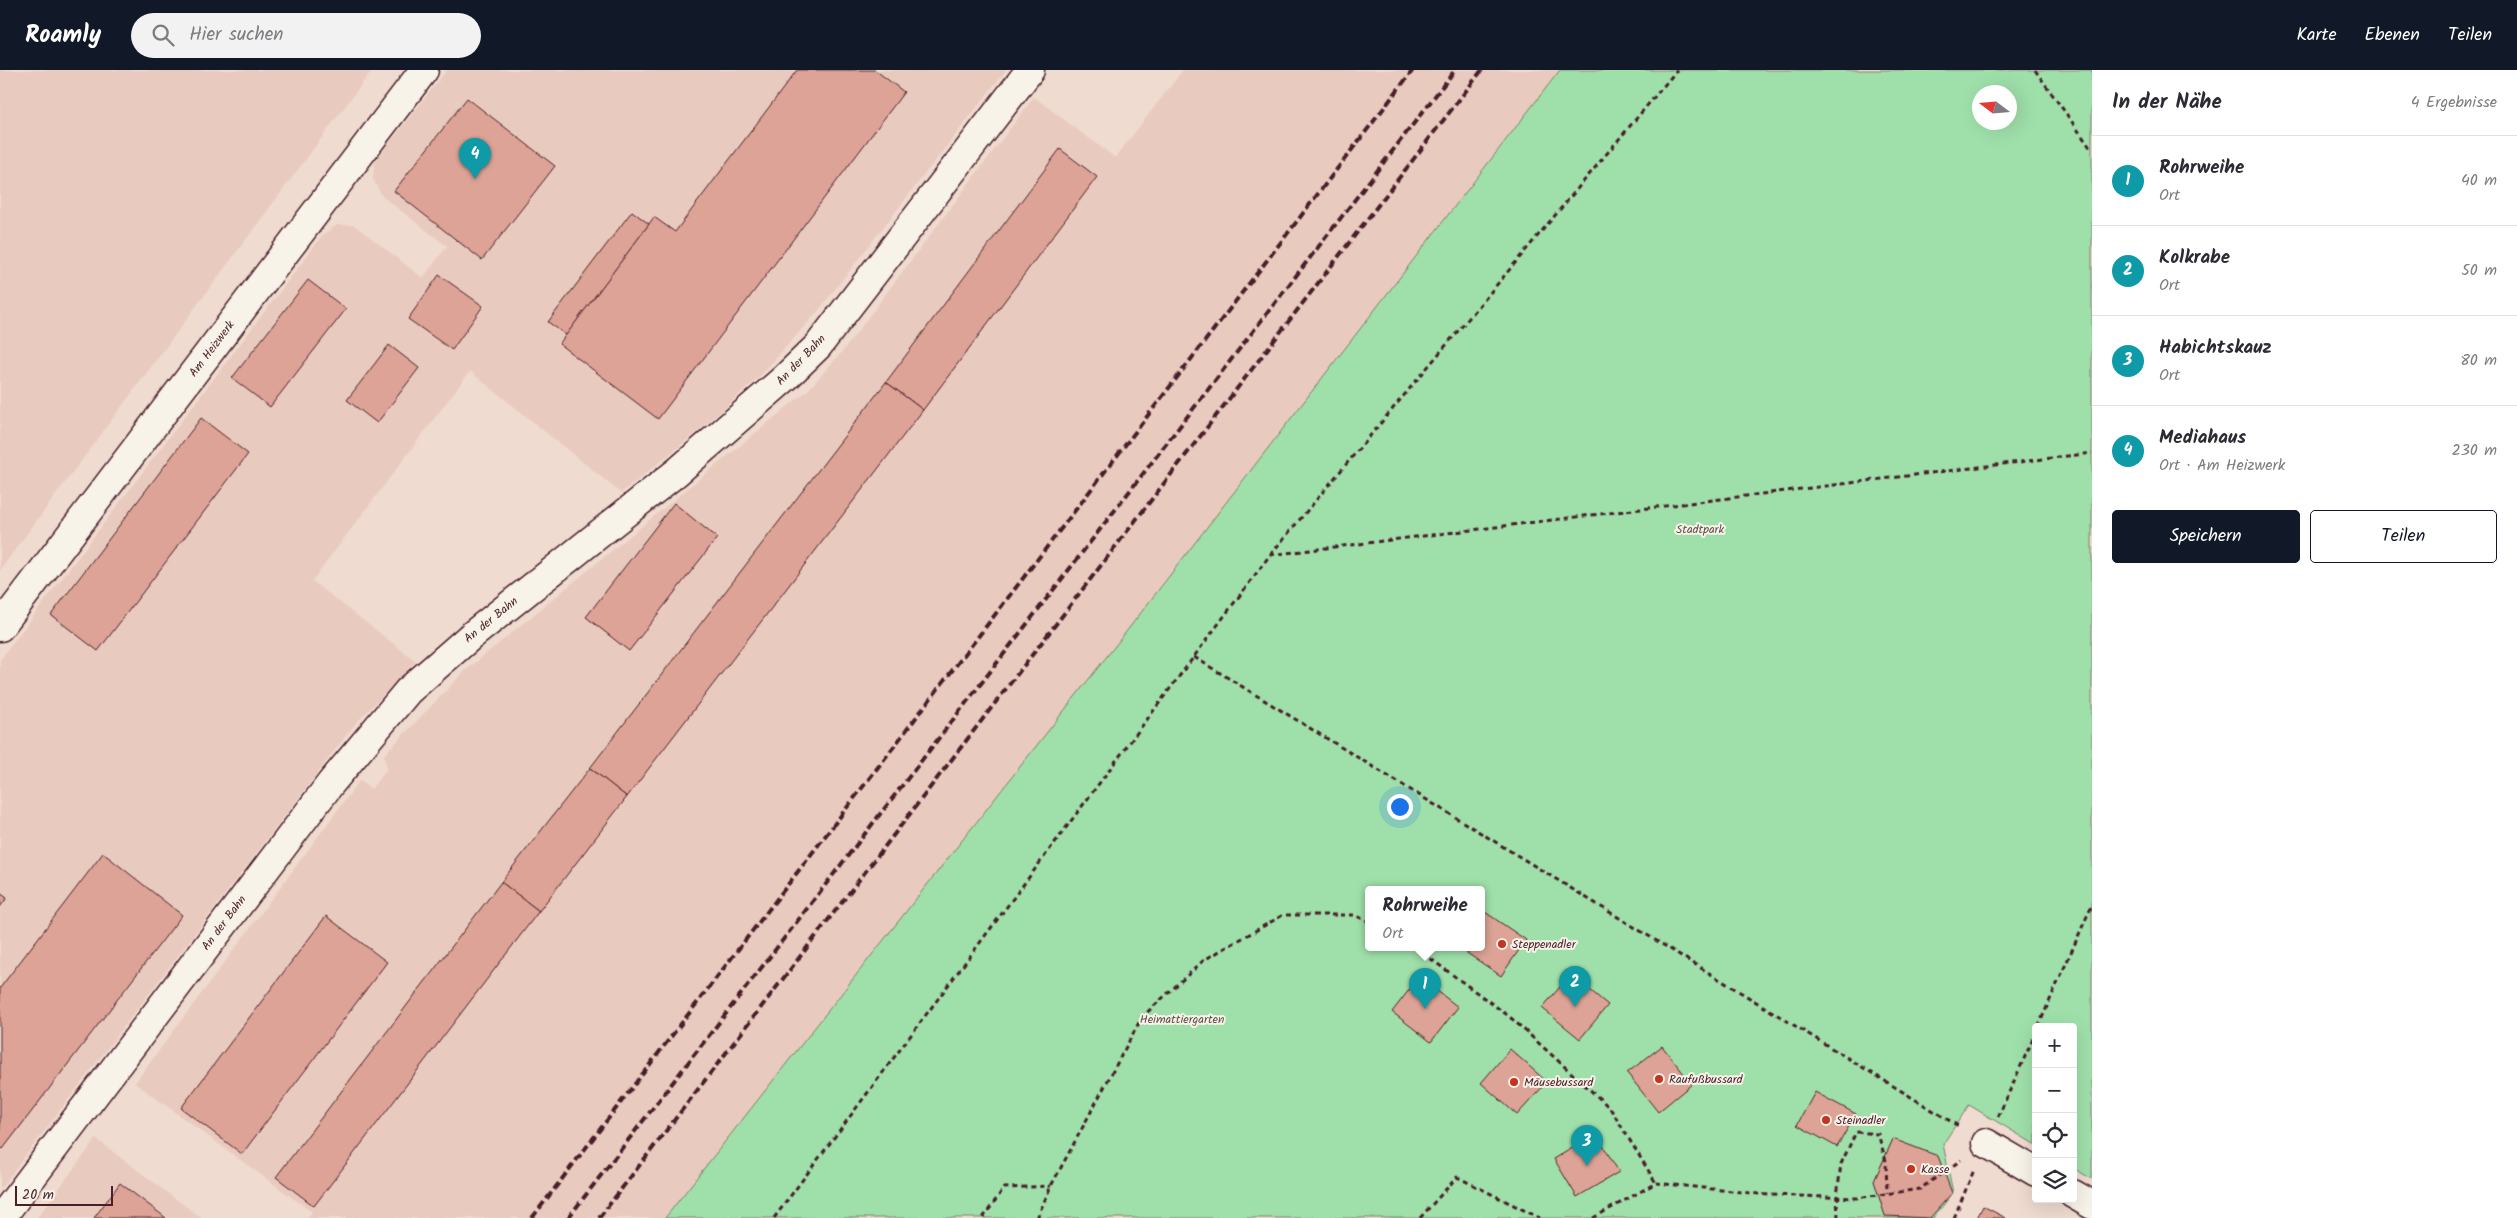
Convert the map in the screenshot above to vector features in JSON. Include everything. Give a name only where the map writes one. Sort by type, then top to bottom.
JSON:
[{"type":"street","name":"Am Heizwerk","points":[[0,627],[424,70]]},
{"type":"street","name":"An der Bahn","points":[[1,1218],[319,798],[408,691],[471,636],[677,472],[785,378],[818,346],[1030,70]]},
{"type":"street","points":[[1986,1143],[2032,1170]]},
{"type":"street","points":[[2077,1196],[2092,1205]]},
{"type":"path","points":[[774,1218],[1270,555],[1677,70]]},
{"type":"path","points":[[2034,70],[2092,150]]},
{"type":"path","points":[[1270,555],[2092,453]]},
{"type":"path","points":[[1194,657],[1986,1143],[1920,1189],[1856,1198],[1770,1195],[1656,1183],[1593,1218]]},
{"type":"path","points":[[2040,1023],[2092,905]]},
{"type":"path","points":[[1037,1218],[1051,1186],[1142,1017],[1204,960],[1283,915],[1356,915],[1365,920]]},
{"type":"path","points":[[1420,951],[1510,1017],[1610,1108],[1656,1183]]},
{"type":"path","points":[[1838,1218],[1836,1197],[1840,1164],[1856,1132],[1878,1134],[1886,1161],[1887,1193]]},
{"type":"path","points":[[1420,1218],[1457,1177],[1540,1218]]},
{"type":"path","points":[[983,1218],[1004,1188],[1051,1186]]},
{"type":"shaded area","points":[[0,70],[372,70],[0,570]]},
{"type":"shaded area","points":[[447,70],[1006,70],[818,311],[760,376],[701,429],[621,493],[470,371],[312,581],[416,661],[355,724],[0,1189],[0,660],[323,235],[337,225],[354,225],[423,278],[447,246],[382,196],[373,179],[375,161]]},
{"type":"shaded area","points":[[1183,70],[1560,70],[1126,632],[665,1218],[308,1218],[312,1212],[135,1083],[360,780],[371,789],[387,769],[384,755],[464,672],[808,390],[843,351],[1034,97],[1115,158]]},
{"type":"shaded area","points":[[96,1139],[201,1218],[37,1218]]},
{"type":"green space","name":"Stadtpark","points":[[1560,70],[2092,70],[2092,1179],[2077,1170],[2077,1023],[2032,1023],[2032,1143],[1969,1105],[1943,1144],[1953,1193],[1933,1218],[665,1218],[1126,632]]},
{"type":"building","points":[[797,70],[875,70],[904,92],[658,419],[559,344],[654,217],[675,232]]},
{"type":"building","points":[[467,98],[555,166],[482,260],[394,191]]},
{"type":"building","points":[[1060,149],[1097,177],[923,410],[886,382]]},
{"type":"building","points":[[632,211],[649,224],[566,335],[548,322]]},
{"type":"building","points":[[439,275],[483,306],[452,350],[408,319]]},
{"type":"building","points":[[308,280],[346,309],[270,407],[232,378]]},
{"type":"building","points":[[389,345],[419,368],[377,423],[347,400]]},
{"type":"building","points":[[886,382],[923,410],[627,797],[590,768]]},
{"type":"building","points":[[201,418],[248,454],[98,651],[51,615]]},
{"type":"building","points":[[674,503],[717,538],[629,651],[586,617]]},
{"type":"building","points":[[590,768],[627,797],[539,911],[501,882]]},
{"type":"building","points":[[103,853],[182,915],[3,1149],[0,1147],[0,988]]},
{"type":"building","points":[[501,882],[539,911],[314,1206],[276,1177]]},
{"type":"building","points":[[0,893],[7,898],[0,907]]},
{"type":"building","name":"Steppenadler","points":[[1485,912],[1526,940],[1501,976],[1464,951],[1485,951]]},
{"type":"building","points":[[326,916],[387,962],[242,1154],[181,1108]]},
{"type":"building","points":[[1571,974],[1608,1005],[1580,1039],[1542,1008]]},
{"type":"building","points":[[1419,977],[1458,1007],[1431,1042],[1392,1012]]},
{"type":"building","name":"Raufußbussard","points":[[1662,1046],[1692,1084],[1658,1112],[1627,1073]]},
{"type":"building","name":"Mäusebussard","points":[[1510,1049],[1547,1082],[1517,1115],[1481,1083]]},
{"type":"building","name":"Steinadler","points":[[1815,1092],[1856,1114],[1837,1147],[1797,1125]]},
{"type":"building","points":[[1596,1134],[1619,1172],[1577,1197],[1554,1159]]},
{"type":"building","name":"Kasse","points":[[1893,1139],[1938,1156],[1952,1193],[1930,1218],[1885,1216],[1874,1181]]},
{"type":"building","points":[[120,1183],[166,1218],[94,1218]]},
{"type":"building","points":[[1983,1206],[2006,1218],[1977,1218]]},
{"type":"railway","points":[[532,1218],[1413,70]]},
{"type":"railway","points":[[568,1218],[1455,70]]},
{"type":"railway","points":[[599,1218],[1482,70]]},
{"type":"place","name":"Mediahaus","points":[[475,179]]},
{"type":"place","name":"Steppenadler","points":[[1502,944]]},
{"type":"place","name":"Kolkrabe","points":[[1575,1007]]},
{"type":"place","name":"Rohrweihe","points":[[1425,1009]]},
{"type":"place","name":"Raufußbussard","points":[[1659,1079]]},
{"type":"place","name":"Mäusebussard","points":[[1514,1082]]},
{"type":"place","name":"Steinadler","points":[[1826,1120]]},
{"type":"place","name":"Habichtskauz","points":[[1587,1166]]},
{"type":"place","name":"Kasse","points":[[1911,1169]]},
{"type":"park label","name":"Heimattiergarten","points":[[1182,1019]]}]
